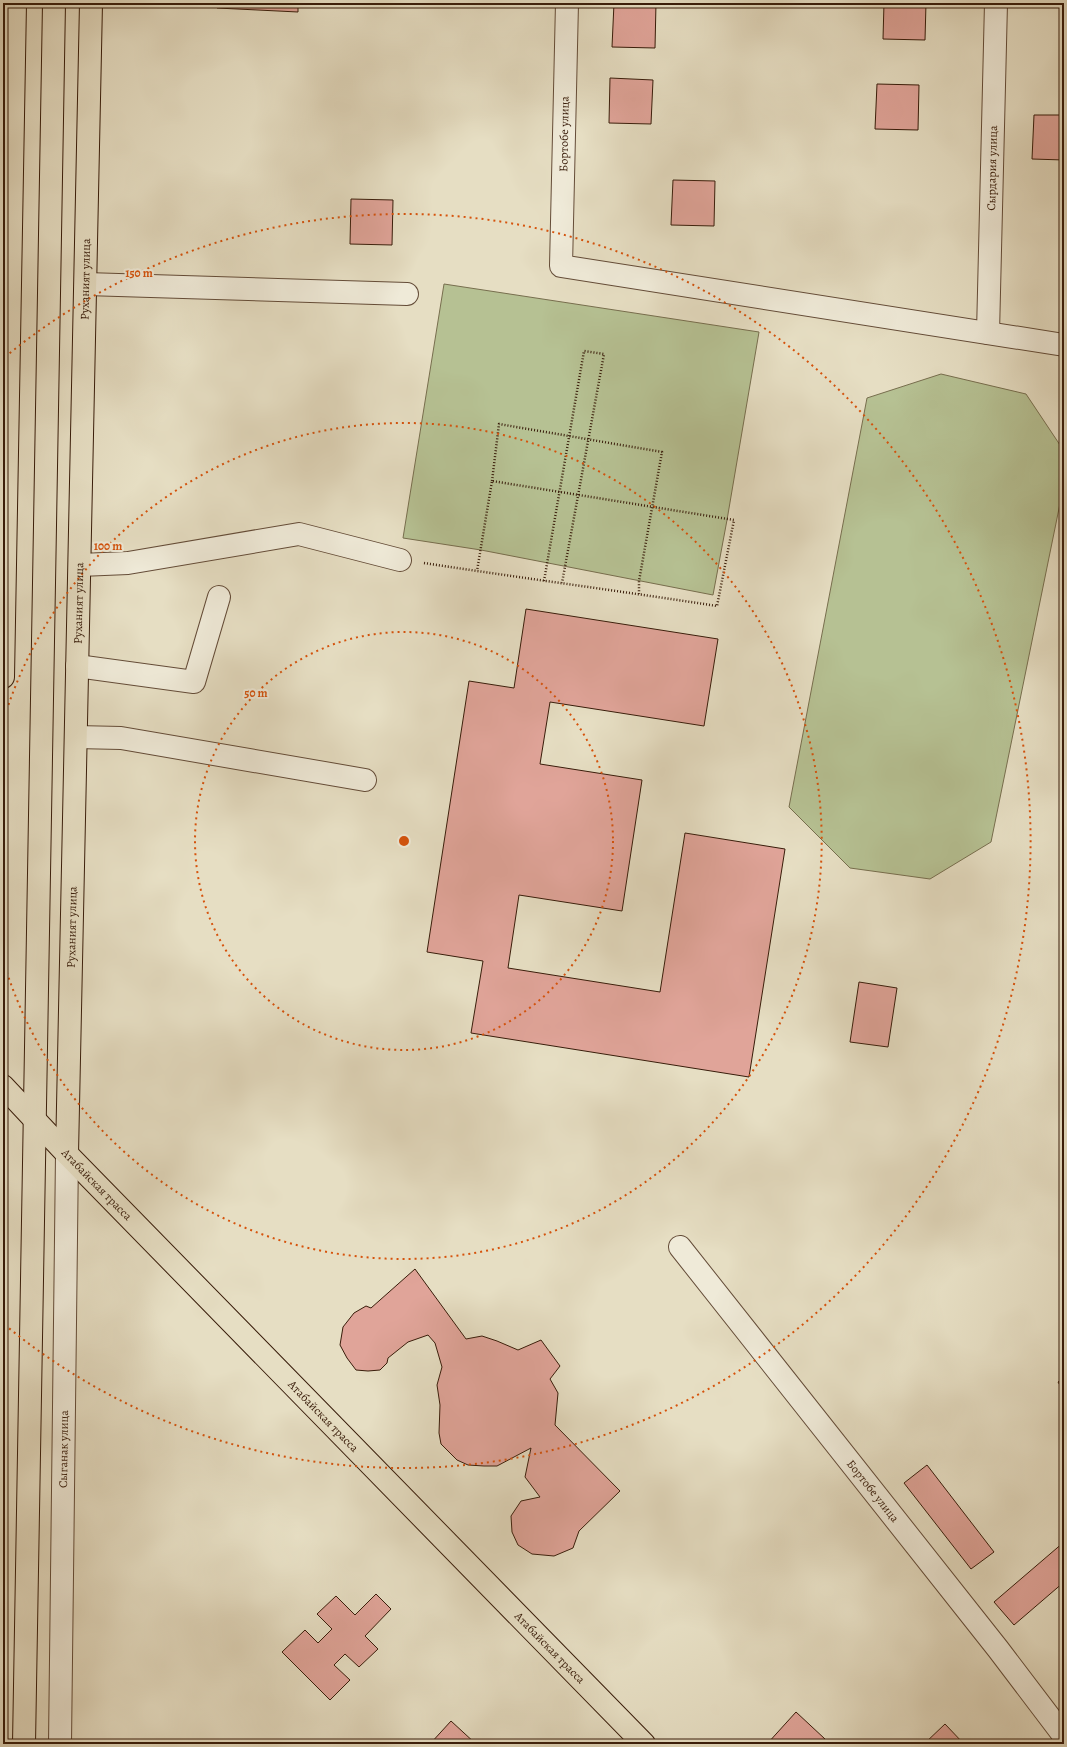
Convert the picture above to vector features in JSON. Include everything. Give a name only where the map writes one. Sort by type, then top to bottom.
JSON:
[{"type":"main road","points":[[3,676],[15,3]]},
{"type":"main road","points":[[24,1744],[54,3]]},
{"type":"main road","name":"Руханият улица","points":[[67,1154],[91,3]]},
{"type":"main road","name":"Атабайская трасса","points":[[3,1086],[67,1154],[644,1744]]},
{"type":"street","name":"Бортобе улица","points":[[567,3],[561,266],[988,333]]},
{"type":"street","name":"Сырдария улица","points":[[988,333],[996,3]]},
{"type":"street","points":[[86,284],[406,294]]},
{"type":"street","points":[[988,333],[1064,345]]},
{"type":"street","points":[[80,565],[128,563],[299,534],[400,560]]},
{"type":"street","points":[[77,666],[194,682],[219,597]]},
{"type":"street","points":[[76,737],[121,738],[365,780]]},
{"type":"street","name":"Сыганак улица","points":[[60,1744],[67,1154]]},
{"type":"street","name":"Бортобе улица","points":[[680,1247],[998,1649],[1064,1736]]},
{"type":"path","points":[[544,581],[584,351],[604,354],[562,583]]},
{"type":"path","points":[[477,571],[492,481],[499,424],[662,452],[639,594]]},
{"type":"path","points":[[400,560],[717,606],[734,520],[492,481]]},
{"type":"green space","points":[[444,284],[759,332],[713,595],[481,550],[403,538]]},
{"type":"green space","points":[[941,374],[1026,394],[1064,451],[1064,484],[991,842],[930,879],[850,868],[789,807],[867,398]]},
{"type":"building","points":[[217,3],[298,3],[298,12],[217,8]]},
{"type":"building","points":[[614,3],[656,3],[655,48],[612,47]]},
{"type":"building","points":[[884,3],[926,3],[925,40],[883,39]]},
{"type":"building","points":[[610,78],[653,80],[651,124],[609,123]]},
{"type":"building","points":[[877,84],[919,85],[918,130],[875,129]]},
{"type":"building","points":[[1034,115],[1064,115],[1064,160],[1032,159]]},
{"type":"building","points":[[673,180],[715,181],[714,226],[671,225]]},
{"type":"building","points":[[351,199],[393,200],[392,245],[350,244]]},
{"type":"building","points":[[526,609],[718,639],[704,726],[550,702],[540,764],[642,780],[622,911],[519,895],[508,968],[660,992],[685,833],[785,849],[749,1077],[471,1033],[483,961],[427,952],[469,681],[514,688]]},
{"type":"building","points":[[859,982],[897,988],[888,1047],[850,1042]]},
{"type":"building","points":[[415,1269],[466,1339],[482,1336],[518,1350],[541,1340],[560,1366],[550,1379],[558,1393],[555,1425],[620,1491],[579,1531],[573,1548],[554,1556],[532,1554],[518,1545],[512,1532],[511,1516],[521,1501],[540,1497],[525,1477],[531,1448],[497,1466],[484,1466],[468,1465],[457,1460],[441,1444],[439,1433],[440,1405],[437,1385],[442,1367],[435,1343],[428,1335],[408,1342],[388,1358],[387,1363],[380,1370],[356,1370],[347,1358],[340,1345],[343,1327],[354,1313],[366,1306],[371,1308]]},
{"type":"building","points":[[1064,1378],[1064,1392],[1058,1382]]},
{"type":"building","points":[[927,1465],[994,1552],[971,1569],[904,1483]]},
{"type":"building","points":[[1064,1542],[1064,1582],[1014,1625],[994,1602]]},
{"type":"building","points":[[376,1594],[391,1609],[365,1636],[378,1649],[359,1667],[345,1654],[334,1665],[350,1680],[330,1700],[282,1652],[305,1630],[318,1643],[332,1629],[317,1614],[336,1596],[355,1615]]},
{"type":"building","points":[[796,1712],[825,1739],[820,1744],[767,1744]]},
{"type":"building","points":[[451,1721],[476,1744],[430,1744]]},
{"type":"building","points":[[945,1724],[964,1744],[924,1744]]}]
